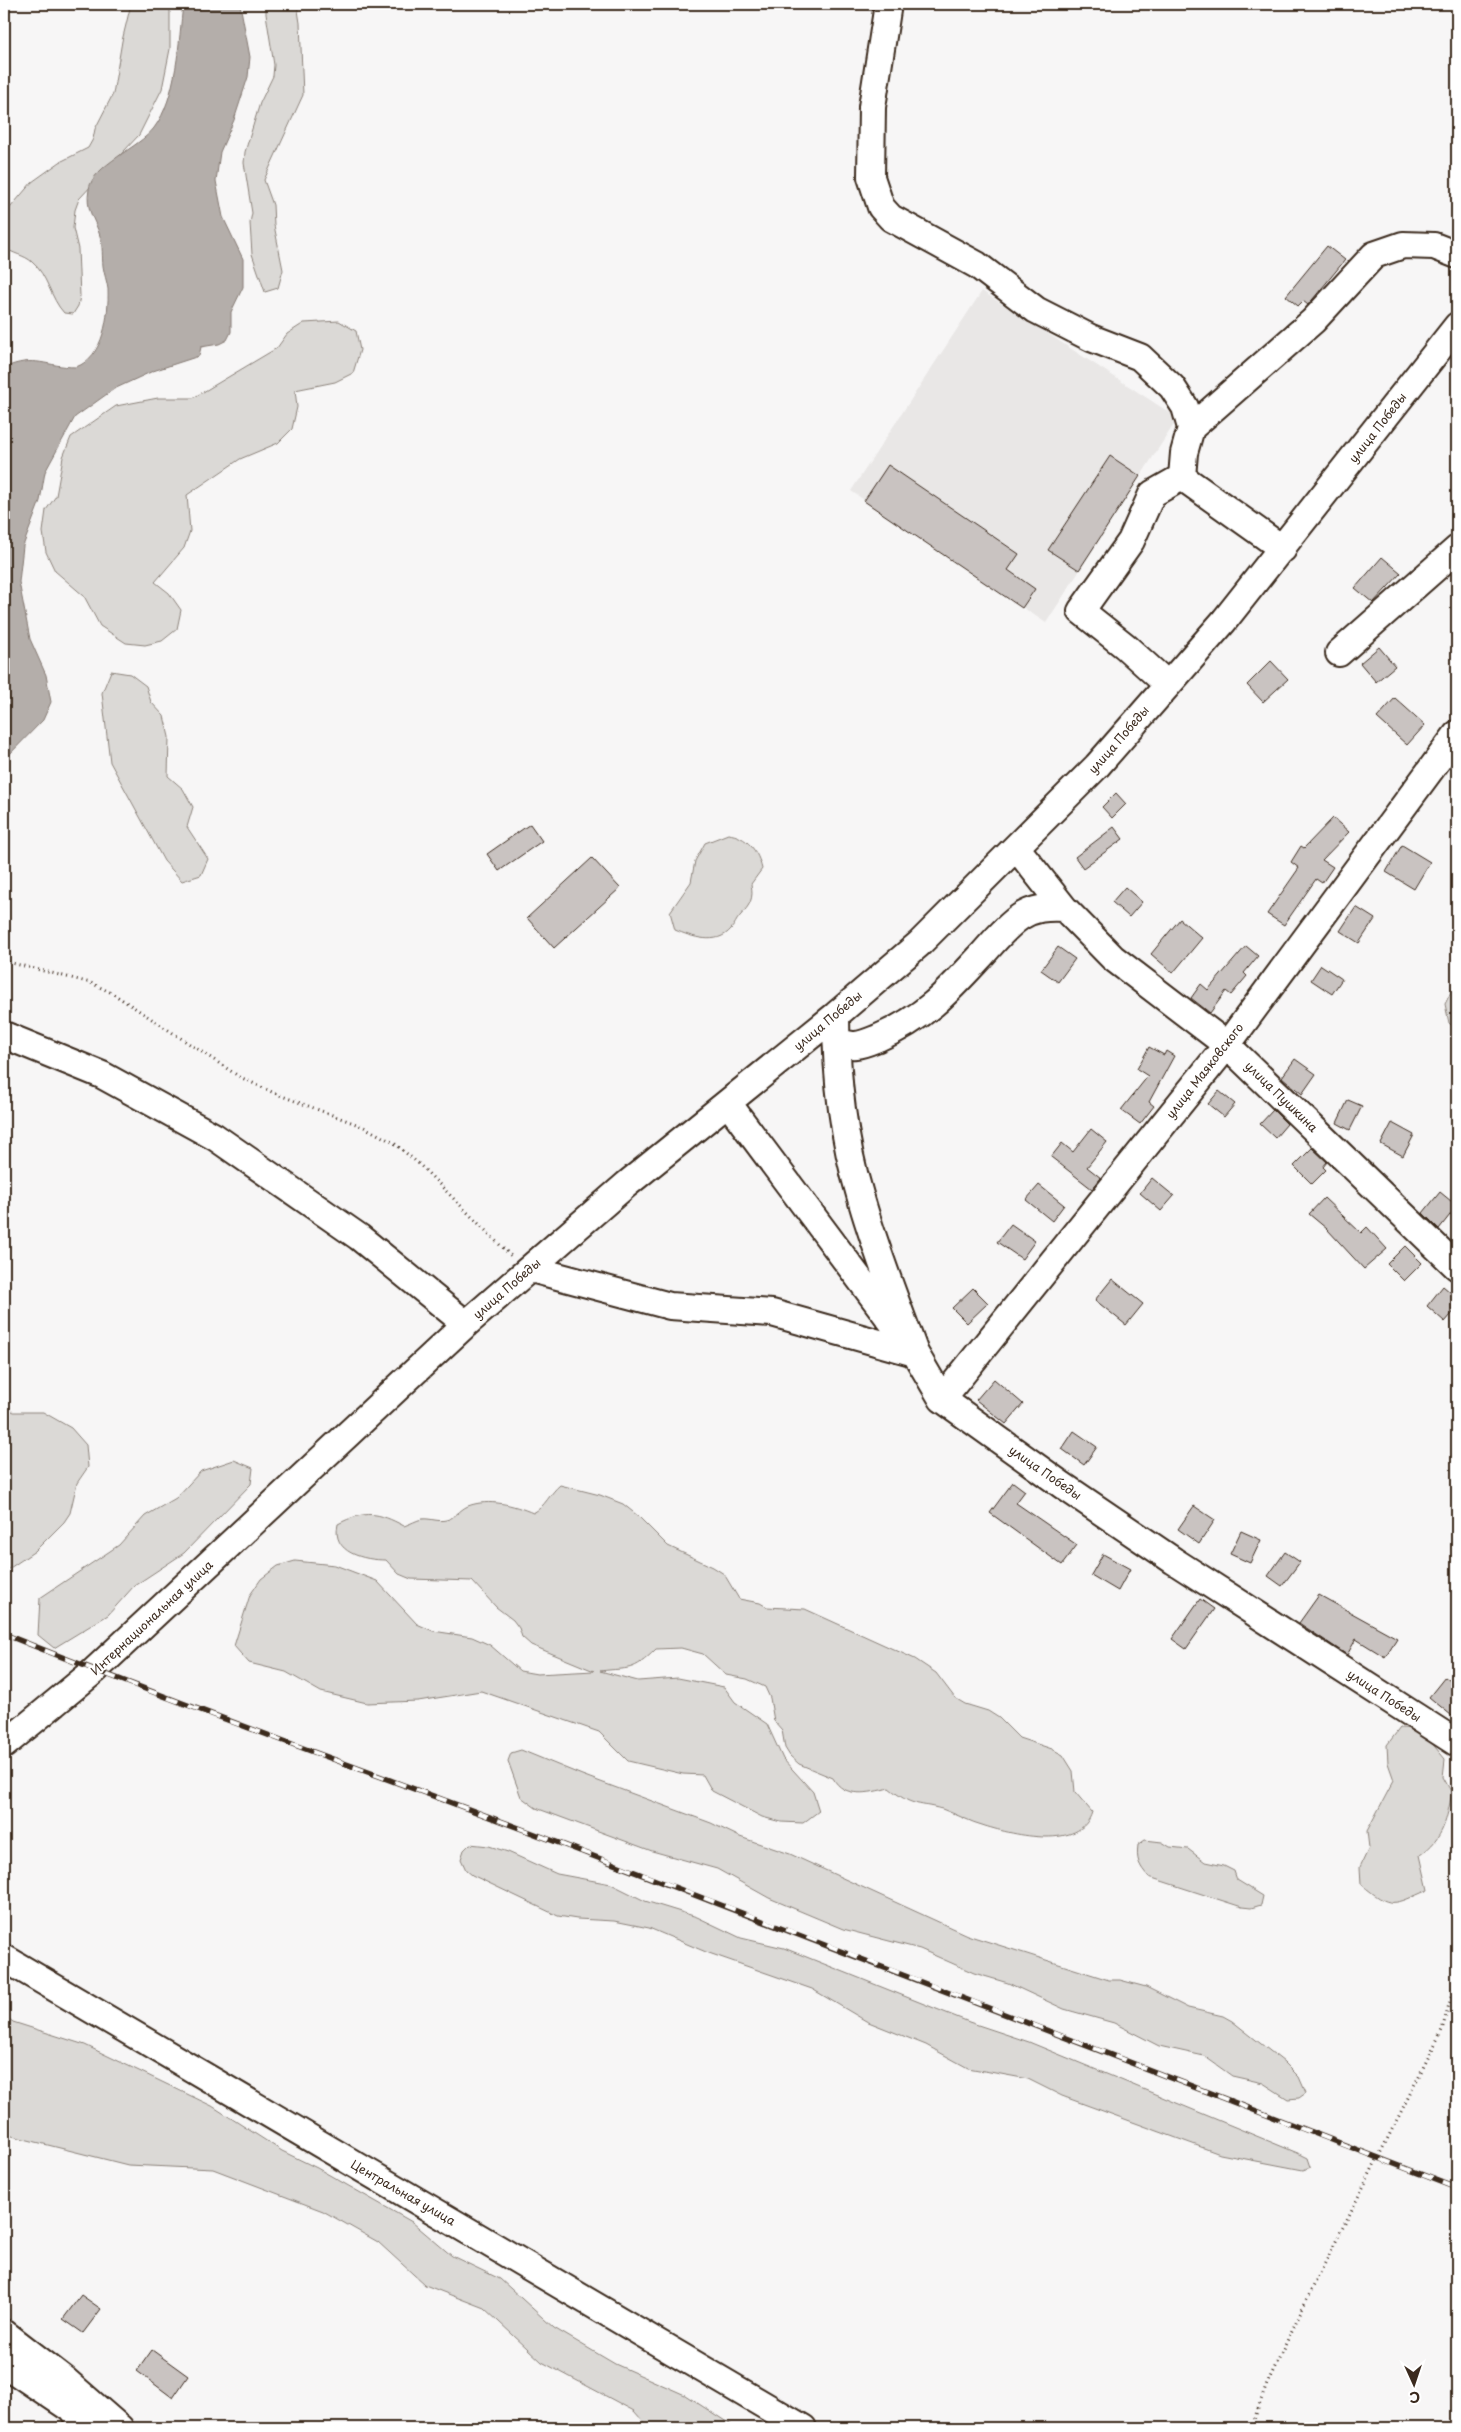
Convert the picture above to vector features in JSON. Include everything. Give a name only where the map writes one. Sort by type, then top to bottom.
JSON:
[{"type":"street","points":[[888,4],[872,107],[870,177],[880,207],[891,218],[977,265],[1036,310],[1090,338],[1140,357],[1172,387],[1185,407],[1191,428],[1184,453],[1182,477]]},
{"type":"street","points":[[1191,428],[1314,321],[1374,256],[1403,245],[1434,246],[1457,255]]},
{"type":"street","name":"улица Победы","points":[[295,1486],[466,1324],[627,1184],[728,1103],[836,1027],[1097,766],[1283,549],[1457,326]]},
{"type":"street","points":[[1182,477],[1283,549]]},
{"type":"street","points":[[1167,684],[1126,646],[1081,611],[1131,541],[1152,494],[1182,477]]},
{"type":"street","points":[[1339,653],[1457,549]]},
{"type":"street","name":"улица Маяковского","points":[[942,1399],[1227,1045],[1457,734]]},
{"type":"street","name":"улица Пушкина","points":[[1016,847],[1064,908],[1113,958],[1227,1045],[1457,1267]]},
{"type":"street","points":[[836,1027],[844,1045],[859,1045],[909,1024],[952,988],[1019,917],[1036,908],[1064,908]]},
{"type":"street","points":[[836,1027],[844,1119],[860,1195],[915,1353]]},
{"type":"street","points":[[4,1035],[102,1075],[215,1137],[359,1237],[466,1324]]},
{"type":"street","name":"улица Победы","points":[[728,1103],[915,1353],[942,1399],[1062,1485],[1166,1556],[1457,1743]]},
{"type":"street","points":[[531,1268],[670,1306],[772,1313],[915,1353]]},
{"type":"street","name":"Интернациональная улица","points":[[4,1744],[94,1670],[295,1486]]},
{"type":"street","name":"Центральная улица","points":[[4,1958],[803,2428]]},
{"type":"street","points":[[4,2333],[65,2380],[120,2428]]},
{"type":"street","points":[[4,2364],[72,2409],[85,2428]]},
{"type":"path","points":[[4,961],[91,984],[112,993],[240,1077],[274,1093],[364,1127],[394,1143],[419,1164],[513,1257],[531,1268]]},
{"type":"path","points":[[1251,2428],[1267,2384],[1302,2309],[1442,2030],[1457,1975]]},
{"type":"shaded area","points":[[131,4],[172,4],[170,9],[170,49],[162,89],[139,135],[79,199],[75,210],[73,228],[78,249],[80,296],[78,306],[73,314],[64,313],[55,301],[42,273],[37,267],[29,260],[4,247],[4,215],[32,182],[60,162],[88,148],[93,139],[95,129],[113,94],[122,41]]},
{"type":"shaded area","points":[[183,4],[240,4],[250,57],[248,77],[234,120],[220,152],[216,181],[223,217],[243,259],[243,287],[231,312],[231,332],[227,340],[219,344],[201,347],[199,356],[153,371],[114,389],[75,417],[45,472],[40,501],[23,546],[19,582],[30,639],[46,675],[51,702],[43,720],[4,760],[4,368],[24,362],[40,362],[76,367],[85,362],[99,345],[106,322],[108,289],[103,266],[101,240],[89,209],[89,189],[92,180],[107,164],[138,143],[154,128],[162,116],[168,101],[176,68]]},
{"type":"shaded area","points":[[266,4],[297,4],[300,23],[303,95],[264,180],[273,205],[274,225],[283,270],[278,288],[265,292],[252,254],[250,223],[252,213],[244,163],[245,152],[260,103],[273,76],[274,65]]},
{"type":"shaded area","points":[[982,291],[1178,418],[1046,623],[851,491]]},
{"type":"shaded area","points":[[339,321],[356,331],[360,350],[353,373],[335,382],[295,390],[297,407],[292,429],[278,443],[240,459],[187,495],[190,531],[184,548],[155,582],[169,593],[181,610],[177,629],[162,641],[145,645],[126,643],[100,626],[84,596],[55,571],[46,552],[43,532],[46,510],[56,496],[63,457],[71,437],[116,406],[158,398],[193,398],[277,348],[287,334],[304,323]]},
{"type":"shaded area","points":[[111,671],[130,674],[146,686],[151,702],[164,716],[169,737],[168,776],[183,789],[193,807],[187,827],[208,859],[201,875],[182,881],[164,861],[110,762],[102,693]]},
{"type":"shaded area","points":[[728,834],[735,835],[746,841],[758,856],[760,862],[762,869],[751,884],[752,894],[749,905],[731,929],[719,937],[712,939],[696,937],[675,930],[670,912],[691,882],[695,861],[705,843]]},
{"type":"shaded area","points":[[1453,988],[1457,988],[1457,1030],[1449,1023],[1445,1004]]},
{"type":"shaded area","points":[[4,1407],[14,1412],[43,1412],[71,1428],[86,1445],[88,1467],[77,1483],[70,1513],[64,1522],[35,1551],[4,1572]]},
{"type":"shaded area","points":[[234,1460],[253,1468],[251,1484],[184,1553],[134,1586],[108,1615],[54,1648],[38,1635],[40,1598],[119,1545],[145,1516],[176,1498],[201,1471]]},
{"type":"shaded area","points":[[560,1485],[600,1495],[623,1504],[668,1546],[724,1574],[739,1599],[760,1603],[767,1607],[805,1609],[915,1659],[936,1673],[955,1698],[965,1704],[988,1711],[999,1718],[1019,1738],[1052,1749],[1063,1755],[1073,1771],[1075,1792],[1092,1812],[1085,1824],[1075,1832],[1061,1836],[1029,1836],[997,1830],[942,1809],[914,1803],[889,1788],[866,1793],[851,1792],[844,1789],[833,1778],[799,1764],[790,1756],[785,1748],[782,1730],[774,1721],[770,1698],[765,1687],[747,1679],[726,1675],[703,1654],[681,1648],[656,1649],[648,1657],[630,1668],[600,1671],[638,1681],[678,1678],[724,1687],[735,1702],[767,1724],[783,1759],[813,1792],[819,1811],[803,1823],[781,1822],[762,1817],[712,1791],[703,1775],[683,1774],[628,1761],[599,1732],[481,1691],[418,1701],[367,1703],[321,1692],[286,1672],[249,1663],[234,1646],[250,1595],[261,1579],[278,1566],[295,1561],[335,1565],[377,1581],[417,1624],[433,1631],[472,1637],[490,1645],[520,1671],[537,1674],[594,1671],[531,1645],[522,1637],[519,1628],[513,1620],[496,1607],[472,1581],[411,1579],[399,1574],[386,1560],[377,1560],[351,1553],[339,1542],[337,1534],[338,1524],[356,1516],[371,1514],[387,1518],[404,1526],[422,1519],[446,1520],[452,1518],[468,1506],[484,1503],[510,1505],[533,1513],[541,1507]]},
{"type":"shaded area","points":[[1400,1728],[1420,1729],[1445,1759],[1443,1777],[1452,1793],[1446,1820],[1440,1835],[1420,1855],[1428,1890],[1400,1902],[1393,1902],[1380,1898],[1361,1884],[1360,1867],[1369,1848],[1367,1831],[1394,1780],[1388,1763],[1387,1745]]},
{"type":"shaded area","points":[[521,1750],[711,1823],[740,1837],[790,1854],[967,1935],[1109,1980],[1120,1980],[1146,1987],[1188,2008],[1223,2016],[1284,2062],[1299,2077],[1306,2093],[1299,2098],[1288,2099],[1263,2083],[1232,2076],[1204,2056],[1159,2046],[1114,2023],[1064,2009],[1008,1983],[974,1973],[920,1949],[843,1929],[769,1898],[717,1869],[652,1851],[536,1808],[521,1797],[508,1761],[511,1753]]},
{"type":"shaded area","points":[[1145,1840],[1162,1842],[1170,1847],[1188,1849],[1205,1862],[1224,1866],[1234,1871],[1237,1880],[1263,1896],[1261,1905],[1251,1908],[1242,1907],[1149,1877],[1141,1866],[1137,1855],[1138,1845]]},
{"type":"shaded area","points":[[470,1844],[489,1846],[508,1852],[557,1874],[611,1884],[645,1901],[697,1917],[741,1938],[784,1948],[969,2022],[1029,2042],[1300,2154],[1308,2158],[1311,2167],[1303,2170],[1220,2154],[1062,2096],[1028,2079],[968,2068],[926,2045],[866,2021],[812,1989],[706,1952],[649,1928],[614,1921],[558,1916],[472,1875],[466,1870],[461,1859],[464,1850]]},
{"type":"shaded area","points":[[4,2015],[13,2022],[85,2045],[212,2106],[282,2151],[317,2168],[412,2222],[452,2256],[500,2279],[554,2328],[615,2364],[685,2395],[736,2428],[649,2428],[634,2411],[542,2362],[484,2308],[425,2285],[378,2242],[323,2211],[213,2169],[128,2165],[4,2134]]},
{"type":"building","points":[[1327,246],[1345,260],[1308,305],[1303,301],[1298,306],[1286,296]]},
{"type":"building","points":[[1110,456],[1140,476],[1079,570],[1048,550]]},
{"type":"building","points":[[888,465],[1019,554],[1008,570],[1035,589],[1022,608],[864,501]]},
{"type":"building","points":[[1382,557],[1401,573],[1373,603],[1355,588]]},
{"type":"building","points":[[1379,647],[1395,666],[1376,682],[1360,663]]},
{"type":"building","points":[[1271,661],[1288,679],[1263,702],[1247,685]]},
{"type":"building","points":[[1395,698],[1425,725],[1407,745],[1377,718]]},
{"type":"building","points":[[1116,793],[1126,804],[1112,818],[1102,807]]},
{"type":"building","points":[[1333,818],[1349,832],[1322,860],[1333,867],[1322,883],[1316,879],[1284,925],[1267,914],[1299,868],[1291,862],[1301,846],[1304,848]]},
{"type":"building","points":[[530,824],[542,841],[499,871],[487,854]]},
{"type":"building","points":[[1114,827],[1123,839],[1083,868],[1075,857]]},
{"type":"building","points":[[1402,845],[1430,862],[1414,889],[1386,872]]},
{"type":"building","points":[[592,858],[620,888],[554,948],[527,918]]},
{"type":"building","points":[[1125,887],[1142,902],[1129,917],[1112,902]]},
{"type":"building","points":[[1356,907],[1375,919],[1359,943],[1340,931]]},
{"type":"building","points":[[1180,919],[1202,938],[1173,973],[1151,954]]},
{"type":"building","points":[[1246,946],[1258,956],[1244,973],[1247,976],[1231,995],[1226,991],[1210,1013],[1191,998],[1201,984],[1208,990]]},
{"type":"building","points":[[1058,947],[1075,959],[1058,982],[1041,970]]},
{"type":"building","points":[[1321,965],[1342,979],[1332,994],[1311,980]]},
{"type":"building","points":[[1149,1047],[1164,1055],[1166,1051],[1174,1056],[1149,1102],[1154,1106],[1140,1124],[1121,1110],[1148,1076],[1137,1069]]},
{"type":"building","points":[[1295,1059],[1316,1074],[1302,1094],[1282,1077]]},
{"type":"building","points":[[1219,1091],[1235,1104],[1224,1117],[1208,1104]]},
{"type":"building","points":[[1348,1100],[1362,1106],[1350,1130],[1337,1123]]},
{"type":"building","points":[[1273,1110],[1287,1124],[1275,1138],[1260,1124]]},
{"type":"building","points":[[1392,1123],[1414,1135],[1403,1156],[1381,1144]]},
{"type":"building","points":[[1091,1129],[1107,1142],[1087,1167],[1101,1178],[1092,1189],[1051,1157],[1062,1143],[1073,1152]]},
{"type":"building","points":[[1312,1148],[1327,1162],[1323,1167],[1326,1170],[1312,1184],[1294,1166]]},
{"type":"building","points":[[1152,1178],[1174,1196],[1161,1211],[1140,1193]]},
{"type":"building","points":[[1039,1185],[1064,1205],[1052,1221],[1026,1200]]},
{"type":"building","points":[[1440,1192],[1457,1206],[1439,1229],[1423,1213]]},
{"type":"building","points":[[1324,1198],[1361,1233],[1367,1227],[1387,1249],[1364,1269],[1327,1229],[1309,1214]]},
{"type":"building","points":[[1011,1224],[1035,1241],[1022,1259],[997,1242]]},
{"type":"building","points":[[1405,1246],[1422,1263],[1404,1281],[1387,1264]]},
{"type":"building","points":[[1112,1279],[1143,1304],[1126,1325],[1095,1300]]},
{"type":"building","points":[[1443,1286],[1457,1298],[1457,1308],[1445,1322],[1427,1306]]},
{"type":"building","points":[[973,1288],[988,1303],[967,1323],[952,1308]]},
{"type":"building","points":[[994,1379],[1023,1404],[1006,1424],[976,1400]]},
{"type":"building","points":[[1074,1431],[1097,1447],[1084,1465],[1062,1449]]},
{"type":"building","points":[[1013,1482],[1025,1491],[1016,1503],[1077,1545],[1062,1565],[990,1513]]},
{"type":"building","points":[[1194,1506],[1215,1520],[1199,1544],[1178,1529]]},
{"type":"building","points":[[1241,1531],[1261,1540],[1250,1563],[1230,1554]]},
{"type":"building","points":[[1285,1552],[1300,1562],[1282,1586],[1268,1576]]},
{"type":"building","points":[[1103,1554],[1130,1569],[1118,1591],[1091,1575]]},
{"type":"building","points":[[1319,1595],[1397,1638],[1385,1657],[1356,1639],[1347,1655],[1299,1623]]},
{"type":"building","points":[[1200,1599],[1214,1609],[1186,1649],[1172,1639]]},
{"type":"building","points":[[1445,1677],[1457,1686],[1457,1720],[1429,1697]]},
{"type":"building","points":[[81,2295],[101,2309],[83,2333],[63,2319]]},
{"type":"building","points":[[152,2350],[188,2376],[173,2398],[137,2371]]},
{"type":"railway","points":[[4,1634],[144,1689],[679,1888],[1457,2188]]}]
